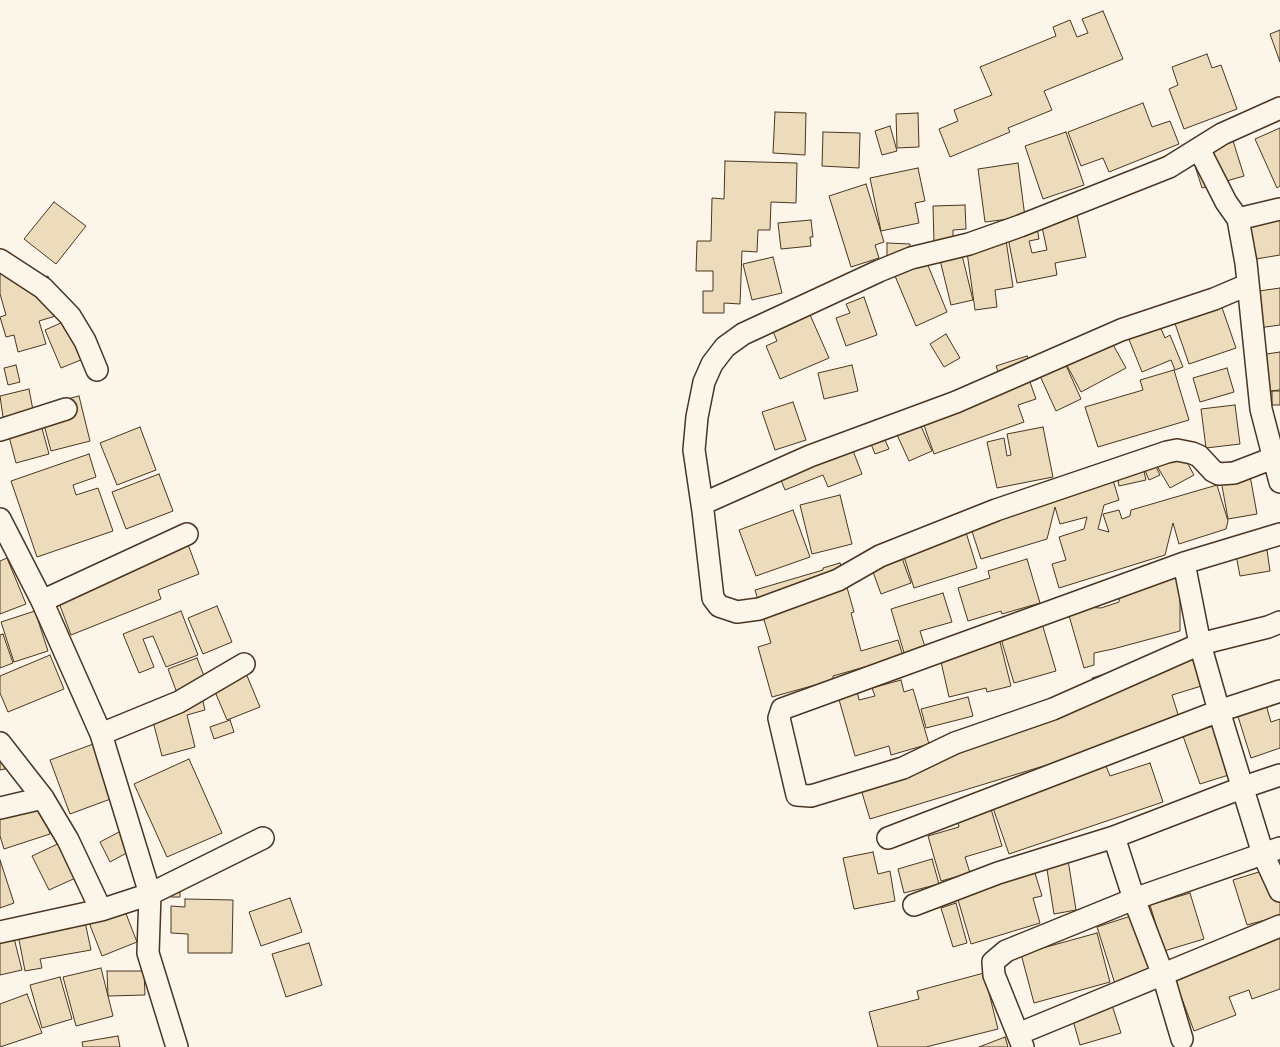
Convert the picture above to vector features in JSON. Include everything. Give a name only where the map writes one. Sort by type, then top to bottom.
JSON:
[{"type":"street","points":[[1273,458],[1234,473],[1220,474],[1213,471],[1199,456],[1192,452],[1177,450],[1167,452],[996,510],[880,556],[838,580],[759,609],[737,612],[719,606],[713,598],[694,450],[702,391],[712,364],[725,347],[751,330],[878,271],[911,258],[969,244],[1020,226],[1169,167],[1222,134],[1280,108]]},
{"type":"street","points":[[1199,149],[1226,202],[1238,219],[1248,285],[1261,408],[1280,482]]},
{"type":"street","points":[[1238,219],[1280,209]]},
{"type":"street","points":[[0,260],[43,288],[70,316],[85,341],[97,370]]},
{"type":"street","points":[[702,504],[810,456],[956,402],[1120,330],[1248,285]]},
{"type":"street","points":[[0,430],[66,409]]},
{"type":"street","points":[[0,519],[42,601],[101,734],[150,894],[148,952],[177,1047]]},
{"type":"street","points":[[42,601],[187,534]]},
{"type":"street","points":[[1280,534],[1184,563],[782,709],[779,718],[797,795],[811,796],[902,768],[955,743],[1053,708],[1200,644],[1268,627],[1280,622]]},
{"type":"street","points":[[1184,563],[1200,644],[1219,711],[1244,787],[1272,851],[1280,891]]},
{"type":"street","points":[[101,734],[179,702],[244,664]]},
{"type":"street","points":[[888,838],[1219,711],[1280,691]]},
{"type":"street","points":[[0,743],[43,798],[68,840],[101,910]]},
{"type":"street","points":[[914,905],[998,873],[1114,837],[1280,775]]},
{"type":"street","points":[[0,808],[43,798]]},
{"type":"street","points":[[1114,837],[1182,1039]]},
{"type":"street","points":[[0,932],[101,910],[150,894],[263,838]]},
{"type":"street","points":[[1272,851],[1134,899],[1006,951],[993,962],[994,974],[1021,1040],[1162,975],[1280,926]]},
{"type":"building","points":[[1103,11],[1123,59],[1044,91],[1052,110],[1008,128],[1010,132],[950,157],[939,129],[958,121],[954,110],[992,95],[980,67],[1056,36],[1053,27],[1070,20],[1077,37],[1088,33],[1082,19]]},
{"type":"building","points":[[1280,30],[1280,62],[1270,34]]},
{"type":"building","points":[[1207,54],[1212,68],[1221,65],[1237,109],[1184,129],[1169,89],[1178,85],[1172,67]]},
{"type":"building","points":[[1143,103],[1152,127],[1170,121],[1179,144],[1109,172],[1103,158],[1081,166],[1068,132]]},
{"type":"building","points":[[775,112],[806,113],[805,155],[773,153]]},
{"type":"building","points":[[918,113],[919,147],[897,148],[896,114]]},
{"type":"building","points":[[890,126],[897,151],[882,155],[875,131]]},
{"type":"building","points":[[1280,128],[1280,186],[1277,188],[1255,139]]},
{"type":"building","points":[[1230,131],[1244,176],[1202,188],[1188,144]]},
{"type":"building","points":[[823,132],[860,133],[859,168],[822,166]]},
{"type":"building","points":[[1066,132],[1084,185],[1043,199],[1025,146]]},
{"type":"building","points":[[725,161],[797,163],[796,203],[771,202],[770,230],[758,230],[757,252],[742,251],[740,304],[724,303],[724,313],[703,313],[703,291],[713,291],[713,271],[696,271],[697,241],[711,241],[712,198],[724,199]]},
{"type":"building","points":[[1018,163],[1025,217],[985,222],[978,169]]},
{"type":"building","points":[[918,168],[925,201],[915,203],[919,223],[881,231],[870,178]]},
{"type":"building","points":[[866,184],[884,242],[875,245],[879,258],[851,267],[829,196]]},
{"type":"building","points":[[54,202],[86,226],[56,264],[24,239]]},
{"type":"building","points":[[965,205],[966,229],[953,230],[953,243],[934,244],[933,206]]},
{"type":"building","points":[[1076,210],[1086,257],[1055,263],[1057,275],[1017,283],[1007,233],[1037,227],[1039,239],[1029,241],[1032,253],[1047,250],[1040,218]]},
{"type":"building","points":[[1280,211],[1280,255],[1238,262],[1231,219]]},
{"type":"building","points":[[811,220],[813,237],[810,237],[811,246],[781,249],[778,223]]},
{"type":"building","points":[[1006,240],[1013,287],[995,290],[997,307],[975,310],[966,245]]},
{"type":"building","points":[[887,243],[910,244],[910,259],[887,258]]},
{"type":"building","points":[[961,251],[973,300],[951,305],[939,256]]},
{"type":"building","points":[[773,257],[782,293],[752,300],[743,264]]},
{"type":"building","points":[[927,263],[947,312],[916,326],[895,276]]},
{"type":"building","points":[[0,265],[3,275],[14,272],[18,284],[48,276],[59,315],[39,321],[46,344],[18,352],[14,335],[6,337],[0,317],[6,315],[0,294]]},
{"type":"building","points":[[1280,288],[1280,325],[1251,329],[1245,293]]},
{"type":"building","points":[[1218,296],[1236,348],[1189,364],[1171,312]]},
{"type":"building","points":[[864,297],[877,335],[846,346],[836,318],[850,313],[846,304]]},
{"type":"building","points":[[804,301],[829,358],[780,379],[766,346],[777,341],[767,317]]},
{"type":"building","points":[[81,314],[98,353],[61,368],[45,330]]},
{"type":"building","points":[[1159,324],[1165,338],[1170,335],[1183,367],[1175,370],[1171,360],[1142,372],[1128,337]]},
{"type":"building","points":[[1106,332],[1126,368],[1081,392],[1062,356]]},
{"type":"building","points":[[946,334],[960,358],[944,367],[930,344]]},
{"type":"building","points":[[1280,352],[1280,390],[1258,392],[1253,356]]},
{"type":"building","points":[[1061,354],[1081,399],[1056,411],[1035,365]]},
{"type":"building","points":[[1027,356],[1032,370],[1034,369],[1038,379],[1030,382],[1036,399],[1018,405],[1024,422],[934,454],[917,405],[1002,382],[996,366]]},
{"type":"building","points":[[16,365],[20,382],[8,385],[4,368]]},
{"type":"building","points":[[852,365],[858,391],[824,399],[818,373]]},
{"type":"building","points":[[1227,368],[1234,392],[1200,402],[1193,378]]},
{"type":"building","points":[[1174,370],[1189,420],[1098,447],[1085,407],[1143,390],[1140,380]]},
{"type":"building","points":[[29,389],[33,410],[3,417],[0,396]]},
{"type":"building","points":[[1272,391],[1280,391],[1280,405],[1272,405]]},
{"type":"building","points":[[79,396],[90,441],[51,451],[39,406]]},
{"type":"building","points":[[793,402],[806,440],[775,450],[762,412]]},
{"type":"building","points":[[1235,405],[1240,444],[1206,448],[1201,409]]},
{"type":"building","points":[[916,415],[932,451],[909,461],[893,426]]},
{"type":"building","points":[[40,421],[49,454],[16,463],[7,429]]},
{"type":"building","points":[[878,424],[889,449],[875,454],[865,429]]},
{"type":"building","points":[[140,427],[156,470],[117,485],[100,443]]},
{"type":"building","points":[[1043,427],[1053,477],[997,488],[987,442],[1004,438],[1007,456],[1011,455],[1007,434]]},
{"type":"building","points":[[847,435],[862,474],[828,487],[823,475],[785,490],[781,480],[736,497],[730,479]]},
{"type":"building","points":[[1176,442],[1194,475],[1170,488],[1151,456]]},
{"type":"building","points":[[89,454],[96,477],[73,485],[76,495],[98,488],[113,531],[37,557],[11,481]]},
{"type":"building","points":[[1151,456],[1160,475],[1149,480],[1141,461]]},
{"type":"building","points":[[1247,459],[1257,514],[1228,519],[1218,464]]},
{"type":"building","points":[[1142,463],[1146,480],[1119,486],[1116,469]]},
{"type":"building","points":[[1110,470],[1119,500],[1104,505],[1098,529],[1109,532],[1103,514],[1119,510],[1122,519],[1130,516],[1131,510],[1217,485],[1228,521],[1226,529],[1179,544],[1173,523],[1165,555],[1059,588],[1052,564],[1066,560],[1059,537],[1084,529],[1087,517],[1060,524],[1055,507],[1047,539],[981,559],[967,516]]},
{"type":"building","points":[[159,474],[173,511],[126,529],[112,492]]},
{"type":"building","points":[[840,495],[852,544],[812,554],[800,505]]},
{"type":"building","points":[[793,510],[810,557],[756,576],[739,530]]},
{"type":"building","points":[[964,526],[977,568],[914,588],[898,538]]},
{"type":"building","points":[[183,531],[199,574],[158,590],[161,599],[71,635],[53,587]]},
{"type":"building","points":[[898,547],[911,583],[881,594],[868,558]]},
{"type":"building","points":[[1267,550],[1270,571],[1240,576],[1236,555]]},
{"type":"building","points":[[7,558],[26,604],[0,614],[0,561]]},
{"type":"building","points":[[1027,559],[1040,603],[1002,614],[1001,611],[968,621],[958,588],[990,578],[988,571]]},
{"type":"building","points":[[840,563],[854,612],[851,613],[861,651],[898,640],[903,656],[833,676],[833,680],[772,697],[758,647],[771,643],[755,590],[823,570],[823,568]]},
{"type":"building","points":[[1180,573],[1180,631],[1094,653],[1094,665],[1084,668],[1068,612],[1085,607],[1101,608],[1119,602],[1120,595]]},
{"type":"building","points":[[943,593],[952,622],[920,631],[926,650],[905,656],[891,609]]},
{"type":"building","points":[[217,606],[232,642],[203,654],[188,618]]},
{"type":"building","points":[[35,611],[48,651],[14,662],[1,622]]},
{"type":"building","points":[[181,611],[198,655],[166,667],[153,636],[143,639],[154,667],[139,673],[123,634]]},
{"type":"building","points":[[1041,620],[1056,671],[1014,683],[999,632]]},
{"type":"building","points":[[3,634],[13,663],[0,668],[0,635]]},
{"type":"building","points":[[999,638],[1011,686],[987,692],[986,688],[949,697],[939,653]]},
{"type":"building","points":[[1198,654],[1208,684],[1172,695],[1181,724],[870,819],[856,773],[932,750],[930,743],[1065,702],[1096,688],[1092,678],[1127,667]]},
{"type":"building","points":[[50,655],[64,689],[8,712],[0,693],[0,676]]},
{"type":"building","points":[[197,658],[206,681],[177,693],[168,669]]},
{"type":"building","points":[[240,659],[260,707],[227,720],[207,673]]},
{"type":"building","points":[[901,680],[904,692],[913,689],[929,744],[891,755],[889,746],[855,756],[838,696],[857,691],[859,700],[875,696],[872,688]]},
{"type":"building","points":[[201,693],[205,710],[187,715],[195,747],[162,756],[149,706]]},
{"type":"building","points":[[968,697],[973,716],[926,728],[921,709]]},
{"type":"building","points":[[1264,698],[1271,722],[1280,719],[1280,748],[1251,758],[1235,707]]},
{"type":"building","points":[[230,720],[234,732],[214,739],[210,727]]},
{"type":"building","points":[[1219,724],[1235,773],[1200,784],[1183,736]]},
{"type":"building","points":[[96,743],[116,797],[70,814],[50,760]]},
{"type":"building","points":[[0,756],[5,769],[0,770]]},
{"type":"building","points":[[189,759],[222,833],[167,857],[134,784]]},
{"type":"building","points":[[1150,763],[1163,802],[1009,854],[992,805],[1106,766],[1110,776]]},
{"type":"building","points":[[37,792],[50,834],[4,849],[0,836],[0,804]]},
{"type":"building","points":[[991,809],[1002,846],[965,857],[970,873],[941,881],[928,836],[959,827],[957,819]]},
{"type":"building","points":[[121,831],[132,850],[110,862],[100,842]]},
{"type":"building","points":[[64,841],[80,876],[49,890],[32,856]]},
{"type":"building","points":[[873,852],[878,874],[890,871],[895,901],[854,909],[843,858]]},
{"type":"building","points":[[932,859],[939,884],[904,893],[898,869]]},
{"type":"building","points":[[0,860],[14,903],[0,908]]},
{"type":"building","points":[[1068,860],[1076,910],[1054,914],[1046,863]]},
{"type":"building","points":[[1272,868],[1280,895],[1280,916],[1247,925],[1233,880]]},
{"type":"building","points":[[1034,870],[1042,896],[1033,898],[1040,923],[971,944],[956,893]]},
{"type":"building","points":[[172,883],[180,883],[180,897],[171,897]]},
{"type":"building","points":[[118,893],[137,942],[102,956],[83,907]]},
{"type":"building","points":[[1190,893],[1204,939],[1164,951],[1150,905]]},
{"type":"building","points":[[290,898],[302,932],[261,946],[249,912]]},
{"type":"building","points":[[185,899],[233,900],[232,953],[188,953],[188,934],[171,933],[171,906],[185,907]]},
{"type":"building","points":[[956,903],[967,943],[953,947],[941,908]]},
{"type":"building","points":[[1137,914],[1157,974],[1116,987],[1097,927]]},
{"type":"building","points":[[84,917],[91,950],[40,959],[42,968],[25,971],[16,924]]},
{"type":"building","points":[[12,930],[22,970],[0,975],[0,933]]},
{"type":"building","points":[[1097,933],[1110,982],[1034,1003],[1021,954]]},
{"type":"building","points":[[1280,936],[1280,989],[1252,999],[1249,990],[1229,997],[1236,1015],[1194,1031],[1173,975]]},
{"type":"building","points":[[309,943],[322,985],[286,997],[272,954]]},
{"type":"building","points":[[101,968],[113,1016],[76,1026],[63,977]]},
{"type":"building","points":[[107,971],[144,971],[145,995],[108,996]]},
{"type":"building","points":[[984,973],[998,1029],[926,1047],[878,1047],[869,1012],[919,999],[917,991]]},
{"type":"building","points":[[60,977],[72,1019],[42,1028],[30,985]]},
{"type":"building","points":[[27,994],[42,1033],[0,1047],[0,1004]]},
{"type":"building","points":[[1112,1005],[1121,1033],[1080,1045],[1072,1017]]},
{"type":"building","points":[[118,1036],[120,1047],[83,1047],[82,1042]]},
{"type":"building","points":[[1005,1037],[1008,1047],[979,1047]]}]
